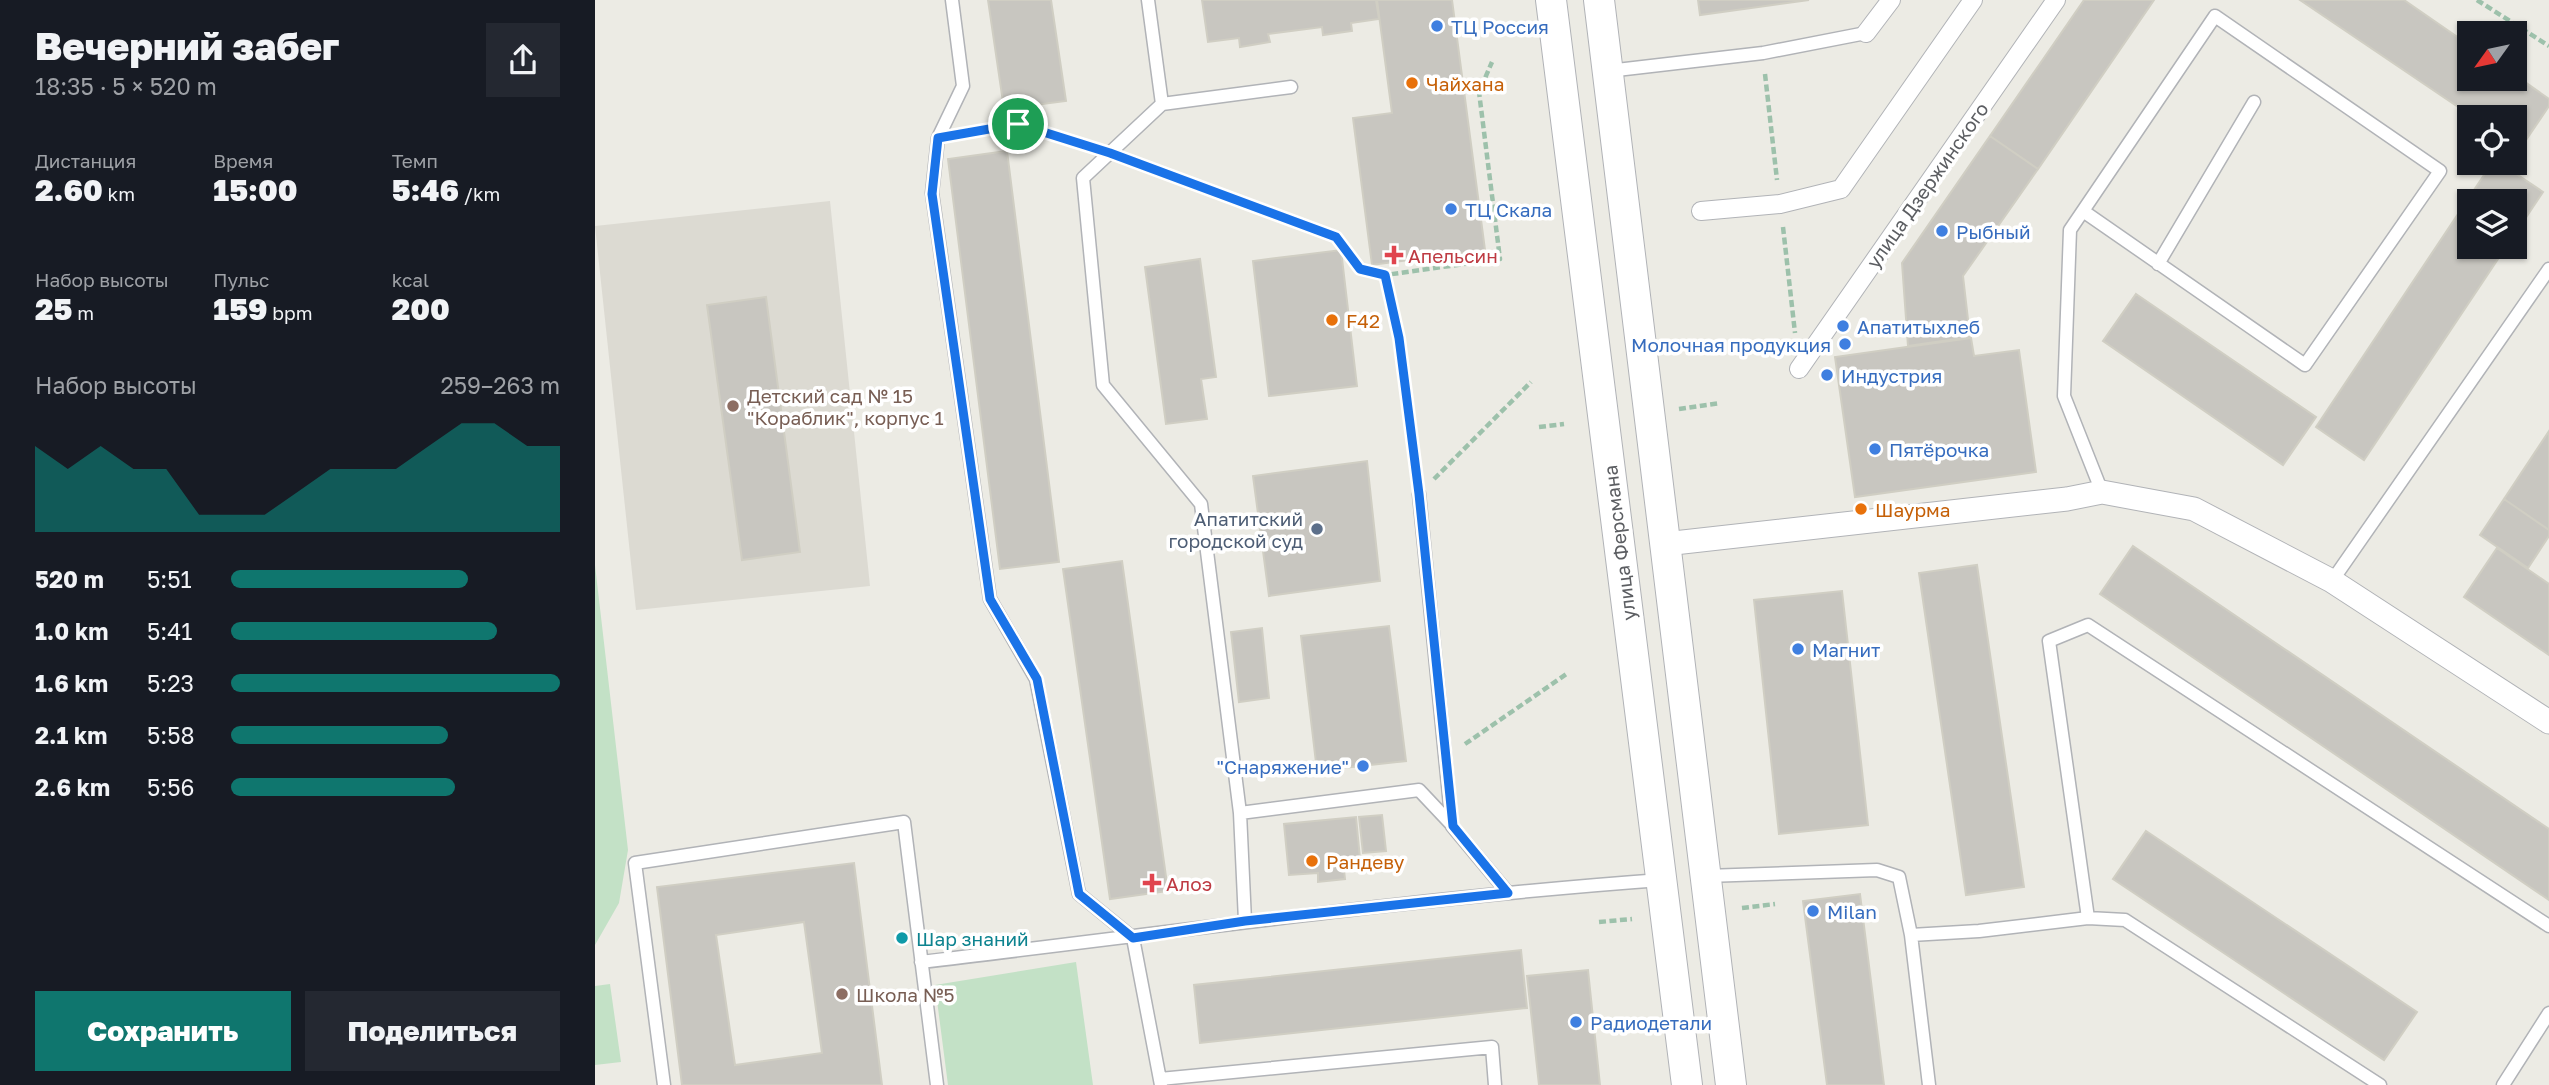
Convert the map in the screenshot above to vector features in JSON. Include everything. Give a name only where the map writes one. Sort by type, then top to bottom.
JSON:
[{"type":"street","name":"улица Ферсмана","points":[[1552,0],[1687,1085]]},
{"type":"street","points":[[1599,0],[1731,1085]]},
{"type":"street","points":[[1867,33],[1891,0]]},
{"type":"street","points":[[1701,211],[1780,204],[1841,189],[1973,0]]},
{"type":"street","name":"улица Дзержинского","points":[[1799,369],[2056,0]]},
{"type":"street","points":[[1665,544],[2067,499],[2102,492],[2194,509],[2332,582],[2549,722]]},
{"type":"street","points":[[1661,880],[1706,876]]},
{"type":"lane","points":[[951,0],[963,86],[938,138],[932,194],[990,599],[1037,679],[1079,894],[1133,938],[1160,1082],[1492,1047],[1495,1085]]},
{"type":"lane","points":[[1148,0],[1162,104]]},
{"type":"lane","points":[[2083,211],[2305,365],[2440,171],[2214,16],[2070,230],[2064,396],[2102,492]]},
{"type":"lane","points":[[1608,71],[1763,53],[1867,33]]},
{"type":"lane","points":[[1245,921],[1240,813],[1201,504],[1103,385],[1083,178],[1162,104],[1291,87]]},
{"type":"lane","points":[[2158,264],[2254,102]]},
{"type":"lane","points":[[2332,582],[2549,269]]},
{"type":"lane","points":[[1419,494],[1453,826]]},
{"type":"lane","points":[[2088,918],[2049,642],[2088,625],[2549,926]]},
{"type":"lane","points":[[1240,813],[1419,790],[1453,826],[1508,893]]},
{"type":"lane","points":[[664,1085],[635,863],[904,822],[937,1085]]},
{"type":"lane","points":[[1706,876],[1877,870],[1899,877],[1911,936],[1929,1085]]},
{"type":"lane","points":[[921,962],[1133,938],[1245,921],[1661,880]]},
{"type":"lane","points":[[1911,936],[2088,918],[2125,919],[2380,1085]]},
{"type":"lane","points":[[2503,1085],[2549,1013]]},
{"type":"path","points":[[2477,0],[2549,46]]},
{"type":"path","points":[[938,138],[1018,124],[1110,153],[1336,237],[1360,269],[1385,275],[1500,259],[1479,92],[1492,61]]},
{"type":"path","points":[[1385,275],[1399,338],[1419,494]]},
{"type":"path","points":[[1419,494],[1531,382]]},
{"type":"path","points":[[1678,409],[1720,403]]},
{"type":"path","points":[[1539,428],[1564,424]]},
{"type":"path","points":[[1445,757],[1568,673]]},
{"type":"path","points":[[1742,908],[1775,904]]},
{"type":"path","points":[[1599,922],[1632,919]]},
{"type":"shaded area","name":"Детский сад № 15 \"Кораблик\", корпус 1","points":[[830,201],[870,586],[636,610],[595,226]]},
{"type":"green space","points":[[595,565],[628,850],[619,903],[595,945]]},
{"type":"green space","points":[[1076,962],[1093,1085],[948,1085],[935,985]]},
{"type":"green space","points":[[610,984],[621,1062],[595,1065],[595,986]]},
{"type":"building","points":[[988,0],[1051,0],[1066,101],[1004,109]]},
{"type":"building","points":[[1202,0],[1376,0],[1379,19],[1351,23],[1352,31],[1323,35],[1322,27],[1268,34],[1270,42],[1240,47],[1239,38],[1208,42]]},
{"type":"building","points":[[1377,0],[1452,0],[1485,250],[1372,265],[1353,118],[1392,113]]},
{"type":"building","points":[[1698,0],[1809,0],[1700,15]]},
{"type":"building","points":[[2084,0],[2154,0],[2038,169],[1990,136]]},
{"type":"building","points":[[2300,0],[2404,0],[2457,37],[2457,91],[2527,91],[2527,83],[2549,99],[2549,106],[2527,139],[2527,105],[2457,106]]},
{"type":"building","points":[[1990,136],[2038,169],[1963,276],[1970,337],[1908,346],[1902,263]]},
{"type":"building","points":[[1007,151],[1059,562],[1000,569],[948,159]]},
{"type":"building","points":[[2484,175],[2518,175],[2543,192],[2527,216],[2527,189],[2475,189]]},
{"type":"building","points":[[2457,216],[2457,259],[2498,259],[2364,460],[2316,427]]},
{"type":"building","points":[[1341,250],[1357,386],[1269,396],[1253,261]]},
{"type":"building","points":[[1200,259],[1216,377],[1201,379],[1207,419],[1166,424],[1145,267]]},
{"type":"building","points":[[2136,294],[2316,417],[2283,465],[2103,341]]},
{"type":"building","points":[[766,297],[800,552],[742,560],[707,305]]},
{"type":"building","points":[[1971,338],[1974,356],[2019,350],[2036,472],[1855,497],[1835,357]]},
{"type":"building","points":[[2549,431],[2549,530],[2504,499]]},
{"type":"building","name":"Апатитский городской суд","points":[[1367,461],[1380,581],[1269,596],[1253,476]]},
{"type":"building","points":[[2504,499],[2549,530],[2549,536],[2528,568],[2480,535]]},
{"type":"building","points":[[2133,546],[2549,829],[2549,900],[2100,594]]},
{"type":"building","points":[[2497,548],[2549,584],[2549,655],[2464,597]]},
{"type":"building","points":[[1122,561],[1168,891],[1110,899],[1063,569]]},
{"type":"building","points":[[1977,565],[2024,887],[1966,895],[1919,573]]},
{"type":"building","points":[[1842,591],[1868,825],[1779,834],[1754,600]]},
{"type":"building","points":[[1389,626],[1406,761],[1317,771],[1301,636]]},
{"type":"building","points":[[1262,628],[1269,698],[1239,702],[1231,632]]},
{"type":"building","name":"Рандеву","points":[[1382,815],[1386,851],[1363,853],[1359,817]]},
{"type":"building","points":[[1356,817],[1361,869],[1344,870],[1345,879],[1318,882],[1318,873],[1289,875],[1284,824]]},
{"type":"building","points":[[2146,831],[2417,1012],[2384,1060],[2113,879]]},
{"type":"building","name":"Школа №5","points":[[854,863],[882,1085],[682,1085],[657,887]],"holes":[[[804,922],[822,1053],[735,1065],[716,935]]]},
{"type":"building","points":[[1860,894],[1884,1085],[1827,1085],[1803,901]]},
{"type":"building","points":[[1521,950],[1527,1008],[1200,1043],[1194,985]]},
{"type":"building","points":[[1588,970],[1600,1085],[1539,1085],[1527,976]]},
{"type":"place","name":"ТЦ Россия","points":[[1437,26]]},
{"type":"place","name":"Чайхана","points":[[1412,83]]},
{"type":"place","name":"ТЦ Скала","points":[[1451,209]]},
{"type":"place","name":"Рыбный","points":[[1942,231]]},
{"type":"place","name":"Апельсин","points":[[1394,255]]},
{"type":"place","name":"F42","points":[[1332,320]]},
{"type":"place","name":"Апатитыхлеб","points":[[1843,326]]},
{"type":"place","name":"Молочная продукция","points":[[1845,344]]},
{"type":"place","name":"Индустрия","points":[[1827,375]]},
{"type":"place","name":"Детский сад № 15 \"Кораблик\", корпус 1","points":[[733,406]]},
{"type":"place","name":"Пятёрочка","points":[[1875,449]]},
{"type":"place","name":"Шаурма","points":[[1861,509]]},
{"type":"place","name":"Апатитский городской суд","points":[[1317,529]]},
{"type":"place","name":"Магнит","points":[[1798,649]]},
{"type":"place","name":"\"Снаряжение\"","points":[[1363,766]]},
{"type":"place","name":"Рандеву","points":[[1312,861]]},
{"type":"place","name":"Алоэ","points":[[1152,883]]},
{"type":"place","name":"Milan","points":[[1813,911]]},
{"type":"place","name":"Шар знаний","points":[[902,938]]},
{"type":"place","name":"Школа №5","points":[[842,994]]},
{"type":"place","name":"Радиодетали","points":[[1576,1022]]},
{"type":"route","points":[[1018,124],[1110,153],[1336,237],[1360,269],[1385,275],[1399,338],[1419,494],[1453,826],[1508,893],[1245,921],[1133,938],[1079,894],[1037,679],[990,599],[932,194],[938,138],[1018,124]]}]
